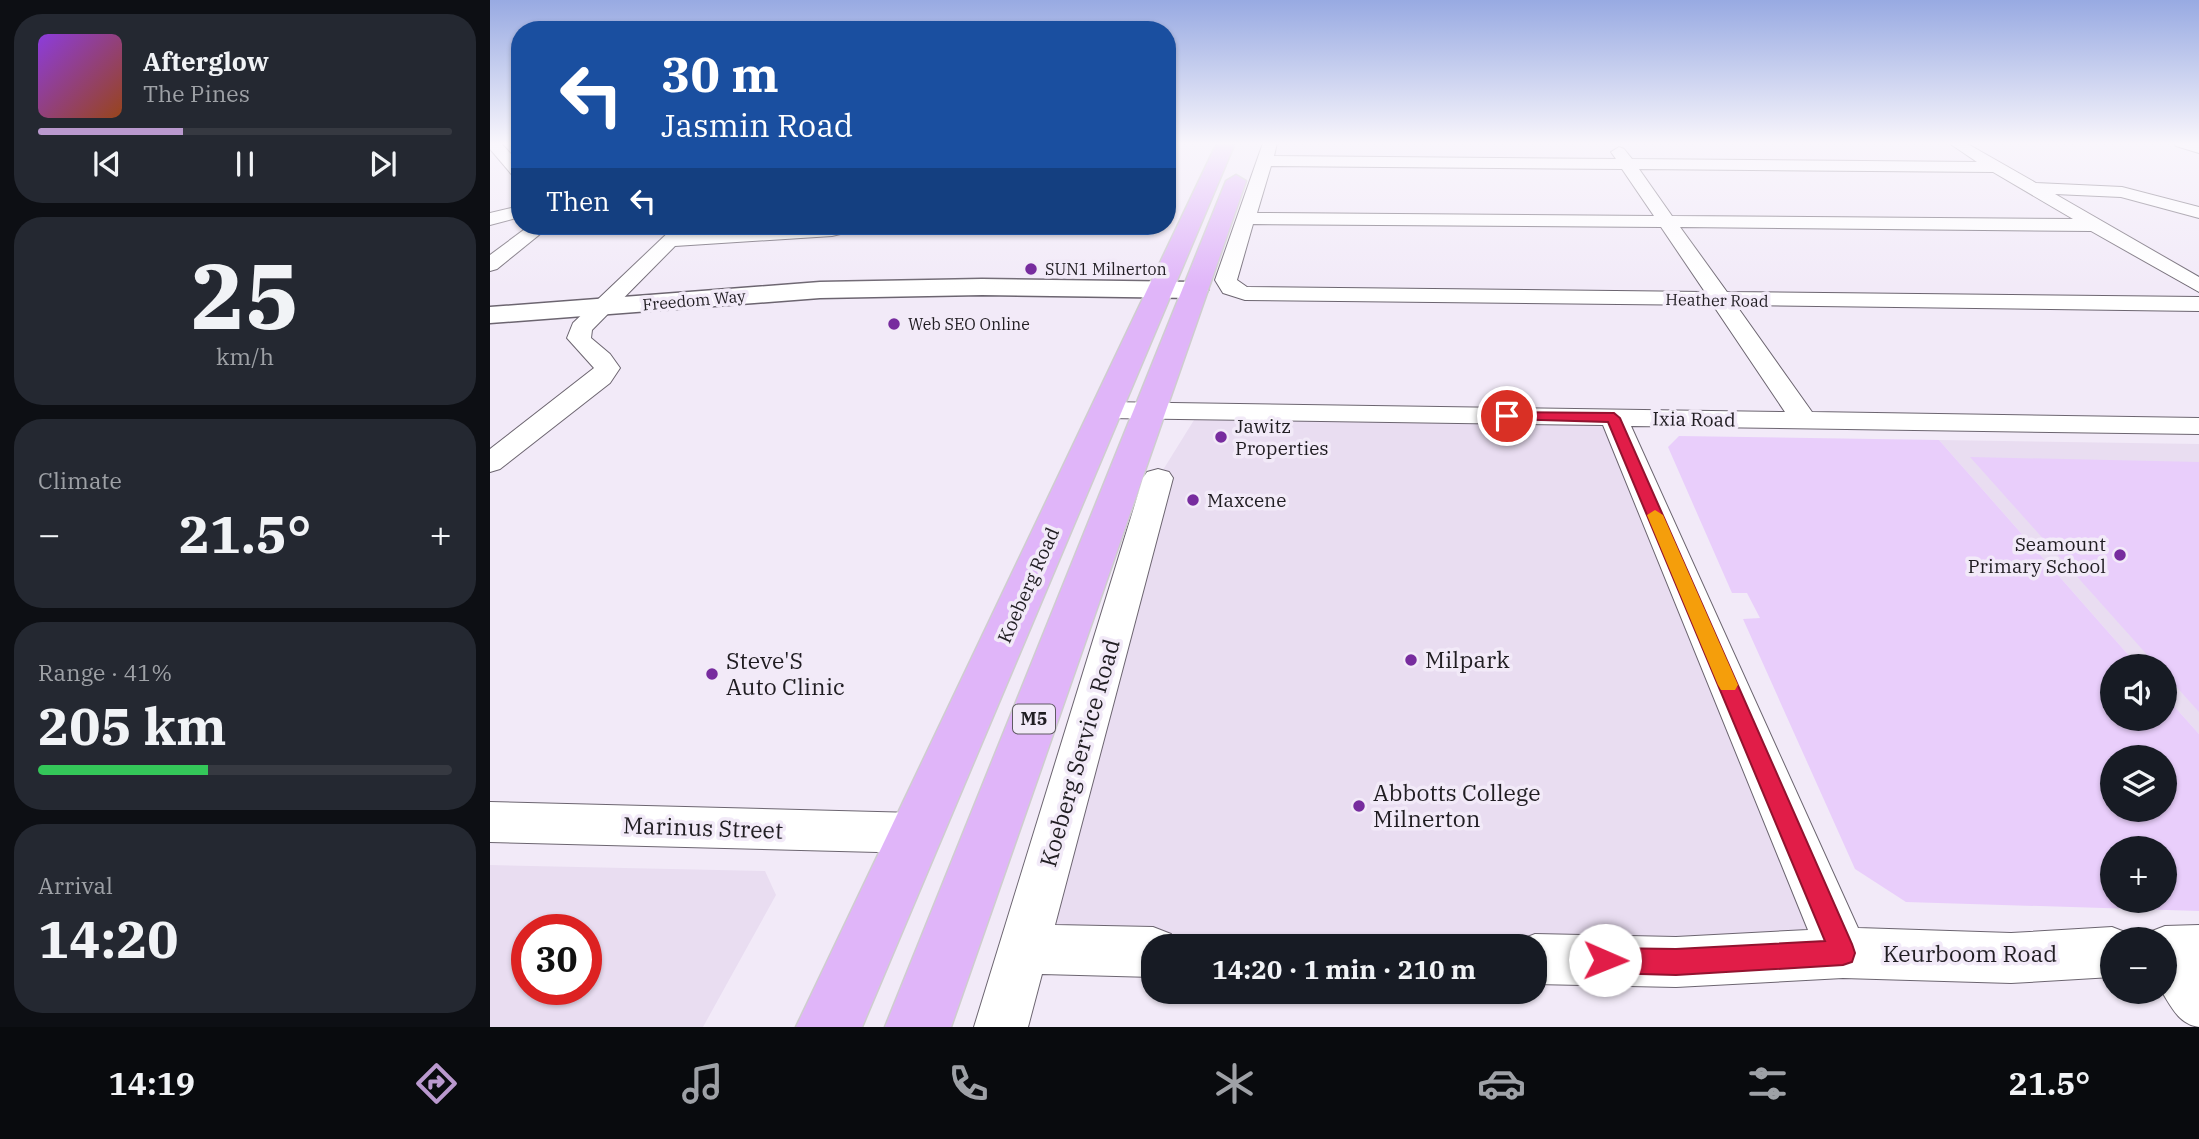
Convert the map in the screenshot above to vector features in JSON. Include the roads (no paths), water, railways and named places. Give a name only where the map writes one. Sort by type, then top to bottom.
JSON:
[{"type":"main road","name":"Koeberg Road","points":[[918,1027],[1128,411],[1159,292],[1204,191]]},
{"type":"main road","name":"Koeberg Road","points":[[829,1027],[916,833],[1128,411],[1194,293],[1240,191]]},
{"type":"street","points":[[1251,191],[1246,218],[2096,225]]},
{"type":"street","points":[[1647,191],[1719,300],[1804,420]]},
{"type":"street","points":[[2041,191],[2199,285]]},
{"type":"street","points":[[2099,191],[2122,192],[2199,214]]},
{"type":"street","points":[[490,219],[511,213]]},
{"type":"street","name":"Heather Road","points":[[1246,218],[1226,280],[1236,290],[1283,294],[2199,304]]},
{"type":"street","points":[[490,265],[529,235]]},
{"type":"street","points":[[490,463],[601,379],[607,368],[605,362],[584,346],[579,338],[581,328],[675,235]]},
{"type":"street","points":[[669,241],[758,235]]},
{"type":"street","name":"Freedom Way","points":[[490,315],[820,290],[1194,293]]},
{"type":"street","name":"Ixia Road","points":[[1128,411],[2199,426]]},
{"type":"street","points":[[1614,418],[1843,953]]},
{"type":"street","name":"Koeberg Service Road","points":[[1001,1027],[1158,478]]},
{"type":"street","name":"Marinus Street","points":[[490,822],[916,833]]},
{"type":"street","points":[[1024,949],[1141,952]]},
{"type":"street","points":[[2177,951],[2199,950]]},
{"type":"street","name":"Keurboom Road","points":[[1547,959],[1676,962],[1843,953],[2011,958],[2100,953]]},
{"type":"street","points":[[2177,969],[2199,1002]]},
{"type":"place","name":"SUN1 Milnerton","points":[[1031,269]]},
{"type":"place","name":"Web SEO Online","points":[[894,324]]},
{"type":"place","name":"Jawitz Properties","points":[[1221,437]]},
{"type":"place","name":"Maxcene","points":[[1193,500]]},
{"type":"place","name":"Seamount Primary School","points":[[2120,555]]},
{"type":"place","name":"Milpark","points":[[1411,660]]},
{"type":"place","name":"Steve'S Auto Clinic","points":[[712,674]]},
{"type":"place","name":"Abbotts College Milnerton","points":[[1359,806]]}]
